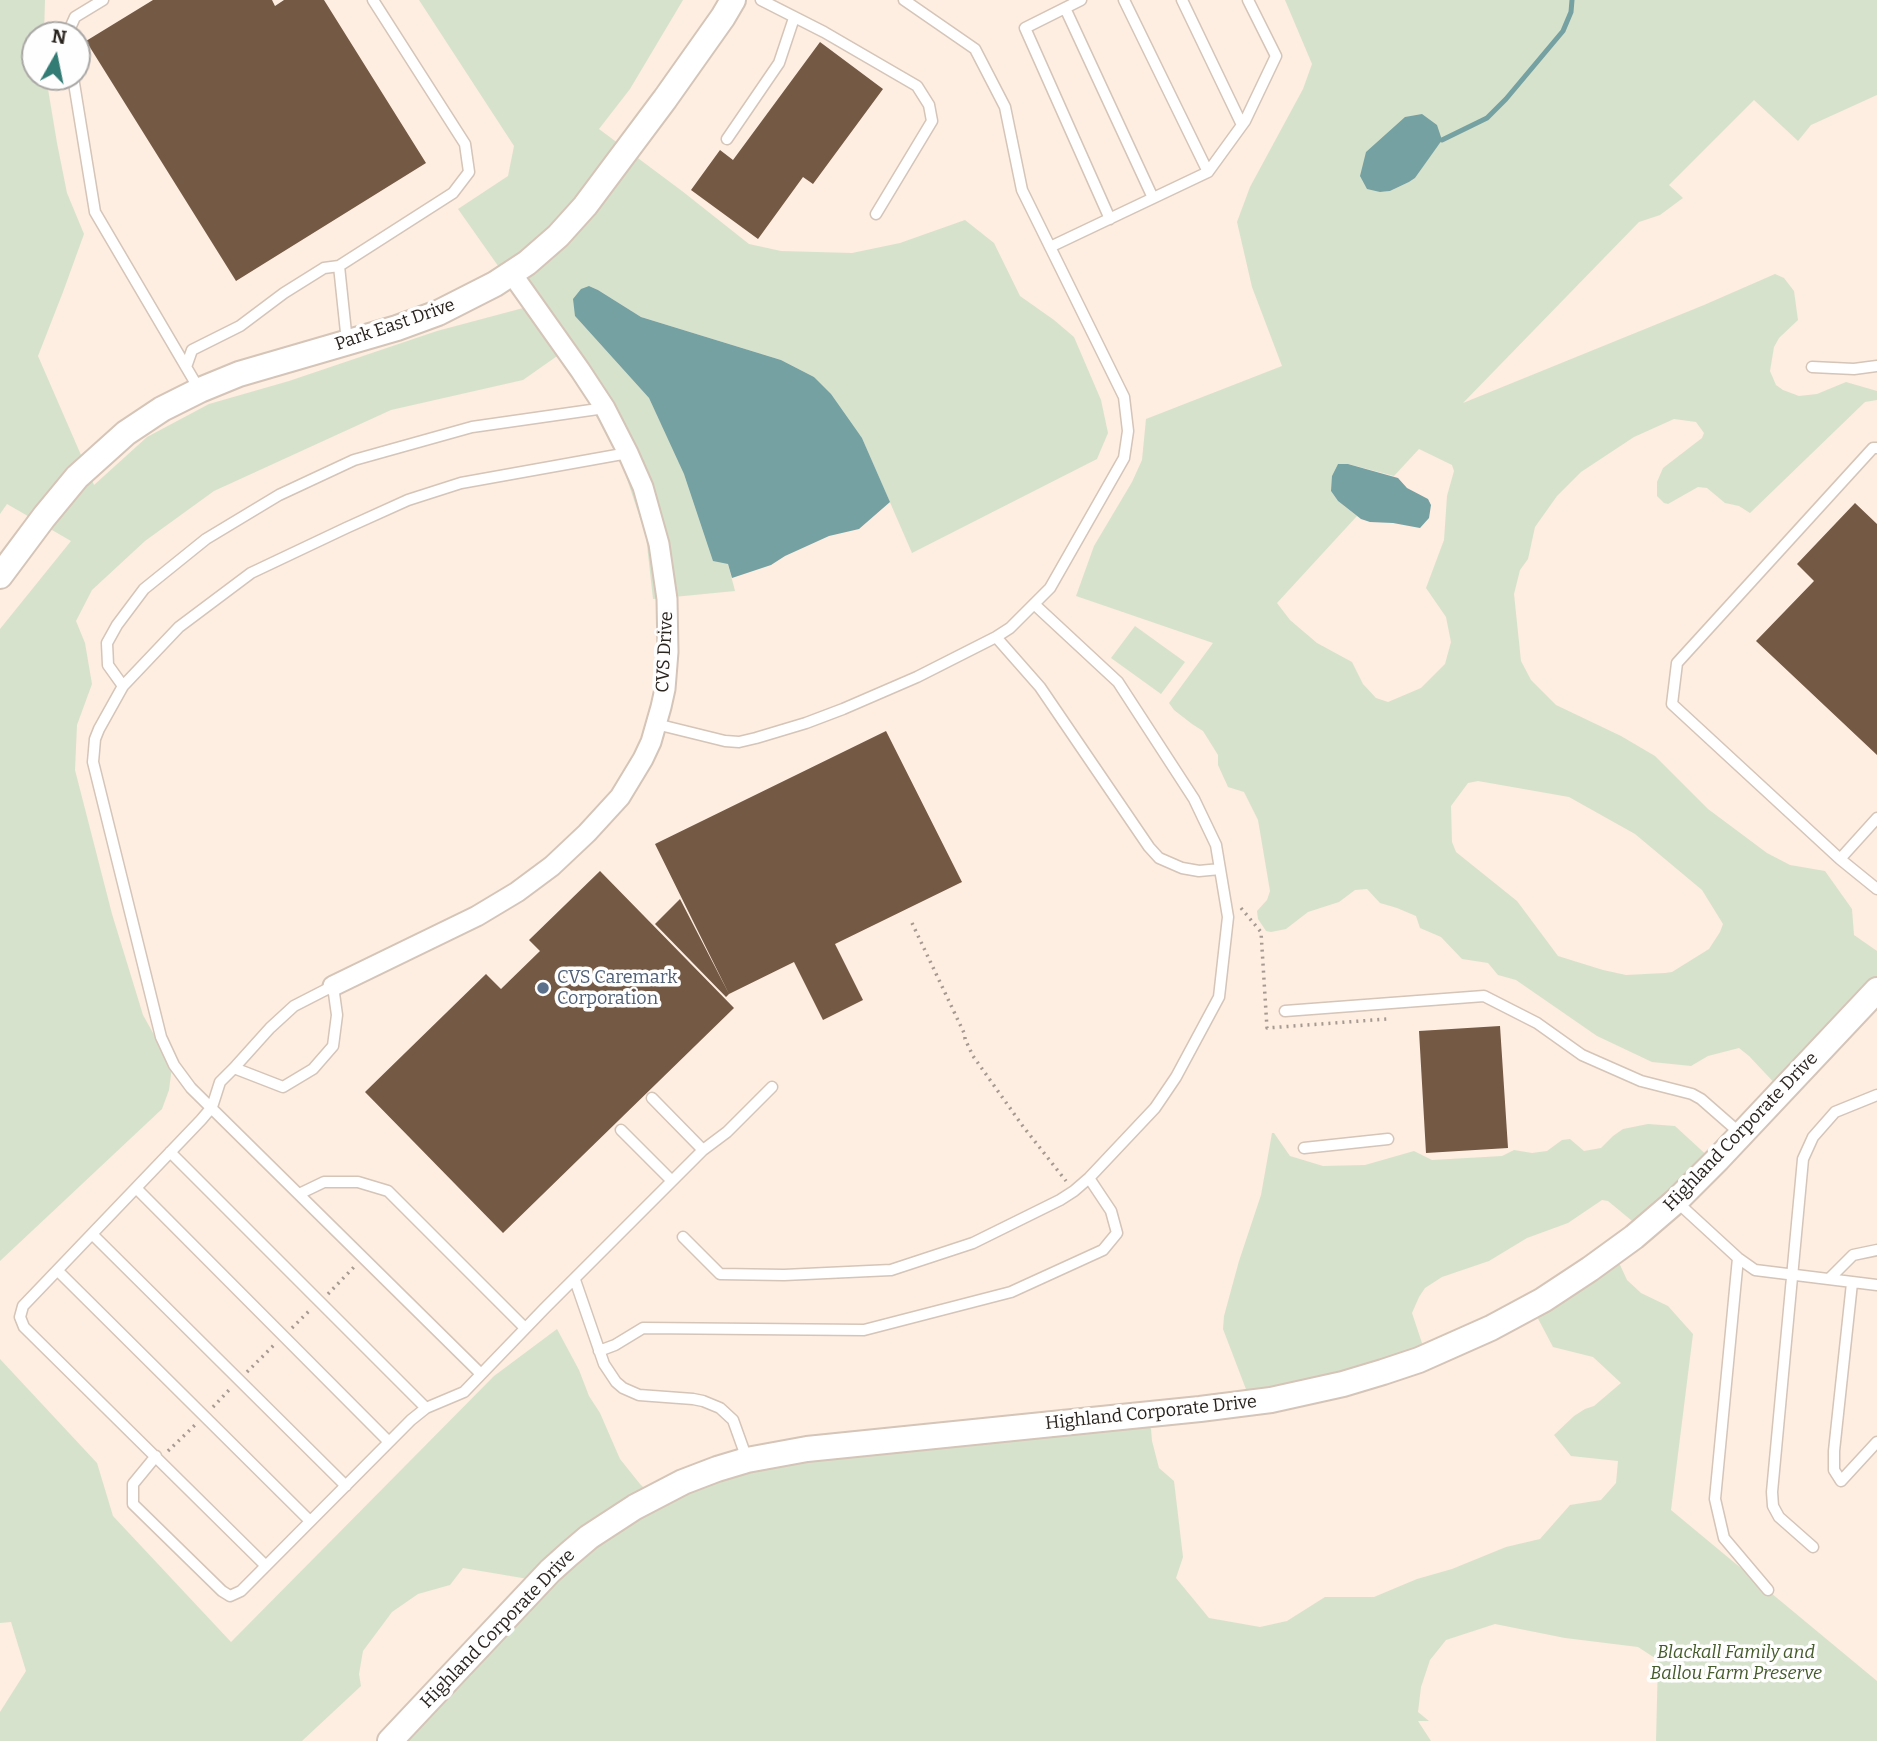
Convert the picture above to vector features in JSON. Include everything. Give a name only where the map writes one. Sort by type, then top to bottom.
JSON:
[{"type":"street","name":"Park East Drive","points":[[0,576],[60,497],[92,462],[126,433],[162,408],[249,371],[438,313],[512,274],[558,236],[585,206],[665,99],[733,0]]},
{"type":"street","name":"CVS Drive","points":[[333,986],[477,916],[534,881],[587,833],[620,797],[643,759],[656,724],[667,671],[669,631],[667,599],[654,525],[643,487],[605,408],[512,274]]},
{"type":"street","name":"Highland Corporate Drive","points":[[390,1741],[541,1581],[589,1537],[657,1494],[716,1469],[747,1460],[807,1449],[1239,1405],[1303,1394],[1419,1360],[1520,1313],[1590,1269],[1634,1237],[1676,1201],[1877,990]]},
{"type":"lane","points":[[73,21],[75,17],[103,0]]},
{"type":"lane","points":[[186,367],[192,350],[240,326],[284,293],[324,268],[339,266],[453,193],[469,172],[465,144],[373,0]]},
{"type":"lane","points":[[761,0],[824,32],[918,86],[929,105],[932,121],[876,214]]},
{"type":"lane","points":[[656,724],[725,741],[756,738],[843,709],[917,677],[996,638],[1010,628],[1050,587],[1124,458],[1128,431],[1124,397],[1022,190],[1005,107],[975,49],[904,0]]},
{"type":"lane","points":[[1081,0],[1025,28],[1110,219]]},
{"type":"lane","points":[[1124,0],[1208,172]]},
{"type":"lane","points":[[1182,0],[1242,125]]},
{"type":"lane","points":[[1050,247],[1208,172],[1242,125],[1276,56],[1248,0]]},
{"type":"lane","points":[[1065,8],[1153,198]]},
{"type":"lane","points":[[727,139],[779,63],[794,18]]},
{"type":"lane","points":[[76,91],[95,212],[200,390]]},
{"type":"lane","points":[[339,266],[347,343]]},
{"type":"lane","points":[[1812,368],[1854,369],[1877,366]]},
{"type":"lane","points":[[123,685],[108,665],[107,643],[144,589],[206,539],[279,495],[354,460],[472,427],[605,408]]},
{"type":"lane","points":[[1877,448],[1873,448],[1677,663],[1672,704],[1840,859],[1877,889]]},
{"type":"lane","points":[[481,1374],[191,1088],[174,1065],[161,1037],[93,762],[95,739],[123,685],[179,627],[251,573],[408,500],[461,483],[628,453]]},
{"type":"lane","points":[[683,1237],[720,1274],[784,1276],[891,1270],[973,1243],[1074,1191],[1155,1108],[1175,1077],[1219,997],[1228,917],[1216,845],[1194,799],[1118,682],[1034,604]]},
{"type":"lane","points":[[996,638],[1040,687],[1154,853],[1182,868],[1199,871],[1220,869]]},
{"type":"lane","points":[[1840,859],[1877,818]]},
{"type":"lane","points":[[234,1068],[283,1087],[313,1069],[333,1046],[337,1016],[333,986],[294,1006],[270,1028],[220,1082],[212,1107],[21,1310],[20,1317],[22,1324],[266,1566]]},
{"type":"lane","points":[[1285,1011],[1484,996],[1537,1023],[1582,1055],[1641,1082],[1692,1094],[1702,1099],[1741,1135]]},
{"type":"lane","points":[[157,1458],[133,1484],[133,1504],[222,1591],[230,1596],[241,1591],[426,1408],[464,1392],[703,1150],[727,1132],[772,1087]]},
{"type":"lane","points":[[1813,1547],[1780,1517],[1773,1506],[1772,1492],[1803,1159],[1812,1138],[1835,1112],[1877,1095]]},
{"type":"lane","points":[[652,1098],[703,1150]]},
{"type":"lane","points":[[621,1130],[672,1181]]},
{"type":"lane","points":[[1304,1148],[1388,1139]]},
{"type":"lane","points":[[170,1152],[426,1408]]},
{"type":"lane","points":[[600,1352],[643,1328],[864,1330],[1011,1292],[1103,1250],[1117,1233],[1111,1211],[1089,1178]]},
{"type":"lane","points":[[299,1194],[324,1182],[358,1182],[388,1191],[525,1328]]},
{"type":"lane","points":[[136,1188],[389,1442]]},
{"type":"lane","points":[[1676,1201],[1738,1258],[1755,1270],[1877,1285]]},
{"type":"lane","points":[[92,1234],[346,1486]]},
{"type":"lane","points":[[1829,1279],[1853,1255],[1877,1250]]},
{"type":"lane","points":[[1738,1258],[1715,1499],[1724,1538],[1768,1590]]},
{"type":"lane","points":[[58,1271],[310,1521]]},
{"type":"lane","points":[[575,1280],[600,1352],[610,1374],[623,1388],[648,1397],[703,1401],[720,1408],[733,1420],[747,1460]]},
{"type":"lane","points":[[1852,1283],[1834,1451],[1834,1470],[1841,1481],[1877,1442]]},
{"type":"path","points":[[1223,888],[1261,932],[1267,1028],[1387,1019]]},
{"type":"path","points":[[912,923],[973,1056],[1074,1191]]},
{"type":"path","points":[[157,1458],[204,1416],[363,1257]]},
{"type":"green space","points":[[0,0],[45,0],[44,21],[21,21],[21,91],[48,91],[67,193],[84,234],[38,356],[94,485],[147,437],[209,404],[289,381],[437,331],[527,307],[458,209],[508,176],[514,146],[419,0],[683,0],[630,89],[599,129],[749,244],[781,251],[852,253],[900,243],[965,220],[994,243],[1020,296],[1074,337],[1101,400],[1108,433],[1097,459],[912,553],[862,438],[814,377],[781,360],[641,317],[589,286],[575,316],[649,398],[728,564],[735,591],[653,599],[646,536],[624,470],[560,354],[523,380],[391,410],[214,491],[145,541],[92,590],[76,621],[85,643],[92,684],[77,725],[75,770],[112,914],[143,1015],[172,1067],[169,1090],[162,1109],[0,1261],[0,629],[71,541],[7,504],[0,514]]},
{"type":"green space","points":[[1285,0],[1877,0],[1877,95],[1811,125],[1798,141],[1754,100],[1669,185],[1683,198],[1660,215],[1639,222],[1463,403],[1775,274],[1784,278],[1794,291],[1798,320],[1779,338],[1774,347],[1770,371],[1776,385],[1799,396],[1817,394],[1846,382],[1877,391],[1877,400],[1865,402],[1750,513],[1739,506],[1725,503],[1707,488],[1698,487],[1668,504],[1657,496],[1657,482],[1663,468],[1702,438],[1704,433],[1696,422],[1674,419],[1634,437],[1581,472],[1557,496],[1535,527],[1528,559],[1520,570],[1514,594],[1521,661],[1531,680],[1556,705],[1621,736],[1655,756],[1708,809],[1767,853],[1790,865],[1825,871],[1852,909],[1854,935],[1877,951],[1877,993],[1781,1090],[1739,1048],[1708,1056],[1691,1066],[1652,1062],[1597,1036],[1516,980],[1498,975],[1488,963],[1462,959],[1441,937],[1420,928],[1416,916],[1380,903],[1367,889],[1355,890],[1339,902],[1308,912],[1286,929],[1266,931],[1258,919],[1257,911],[1267,900],[1270,891],[1258,820],[1244,792],[1228,787],[1218,765],[1218,755],[1203,731],[1174,710],[1169,703],[1213,643],[1076,596],[1094,546],[1142,460],[1146,419],[1282,366],[1252,287],[1237,222],[1250,187],[1303,89],[1312,64]],"holes":[[[1441,140],[1415,178],[1390,191],[1380,192]],[[1419,449],[1452,465],[1454,471],[1447,496],[1444,540],[1426,588],[1446,617],[1451,642],[1445,664],[1421,688],[1388,702],[1376,698],[1363,684],[1352,662],[1317,643],[1290,620],[1277,603],[1357,516],[1338,501],[1331,491],[1338,464],[1394,476]],[[1478,781],[1569,797],[1635,834],[1702,890],[1723,924],[1720,932],[1709,949],[1672,972],[1626,975],[1558,956],[1517,901],[1456,852],[1452,842],[1451,806],[1468,783]]]},
{"type":"green space","points":[[1135,626],[1185,662],[1161,694],[1111,658]]},
{"type":"green space","points":[[1648,1124],[1675,1126],[1712,1160],[1643,1230],[1608,1201],[1602,1200],[1568,1223],[1527,1238],[1489,1261],[1442,1277],[1425,1288],[1412,1313],[1426,1355],[1252,1405],[1223,1329],[1239,1261],[1261,1195],[1272,1133],[1290,1156],[1323,1166],[1365,1165],[1414,1151],[1432,1160],[1502,1156],[1514,1150],[1532,1153],[1547,1151],[1562,1140],[1570,1139],[1584,1151],[1601,1148],[1623,1129]]},
{"type":"green space","name":"Blackall Family and Ballou Farm Preserve","points":[[1614,1252],[1627,1280],[1641,1293],[1668,1306],[1693,1334],[1671,1510],[1877,1681],[1877,1741],[1656,1741],[1658,1660],[1638,1647],[1565,1638],[1495,1624],[1446,1640],[1430,1660],[1421,1687],[1418,1712],[1429,1721],[1418,1721],[1431,1741],[390,1741],[540,1581],[463,1568],[450,1585],[418,1594],[392,1612],[363,1651],[359,1674],[361,1686],[302,1741],[0,1741],[0,1712],[26,1671],[11,1622],[0,1623],[0,1359],[97,1463],[113,1516],[231,1642],[494,1376],[557,1329],[620,1459],[656,1500],[750,1465],[1148,1422],[1159,1468],[1174,1481],[1183,1557],[1176,1578],[1209,1618],[1260,1627],[1287,1621],[1325,1597],[1374,1597],[1506,1547],[1540,1539],[1570,1505],[1601,1500],[1616,1483],[1618,1461],[1571,1456],[1554,1435],[1574,1416],[1594,1406],[1621,1383],[1593,1357],[1553,1347],[1534,1311]]},
{"type":"water","points":[[1422,114],[1437,125],[1442,140],[1415,178],[1390,191],[1367,189],[1360,176],[1366,152],[1405,117]]},
{"type":"water","points":[[589,286],[641,317],[781,360],[814,377],[831,394],[862,438],[890,502],[859,529],[829,536],[771,565],[732,578],[728,564],[713,561],[684,474],[649,398],[575,316],[573,299],[581,289]]},
{"type":"water","points":[[1338,464],[1348,464],[1398,478],[1407,488],[1428,499],[1431,505],[1429,518],[1420,528],[1361,519],[1338,501],[1331,491],[1332,476]]},
{"type":"building","points":[[153,0],[272,0],[275,6],[284,0],[324,0],[426,163],[236,281],[91,49],[91,38]]},
{"type":"building","points":[[820,42],[883,89],[813,184],[803,177],[758,239],[691,190],[720,150],[733,160]]},
{"type":"building","points":[[1855,503],[1877,524],[1877,755],[1756,641],[1814,581],[1797,564]]},
{"type":"building","points":[[886,731],[962,882],[835,944],[863,1000],[823,1020],[794,962],[729,994],[655,844]]},
{"type":"building","points":[[600,871],[734,1008],[503,1233],[365,1092],[486,974],[501,989],[540,951],[529,940]]},
{"type":"building","points":[[680,899],[729,994],[726,997],[655,924]]},
{"type":"building","points":[[1500,1026],[1508,1148],[1426,1153],[1419,1031]]},
{"type":"waterway","points":[[1442,140],[1487,118],[1506,99],[1563,31],[1571,12],[1572,0]]},
{"type":"place","name":"CVS Caremark Corporation","points":[[543,988]]}]
